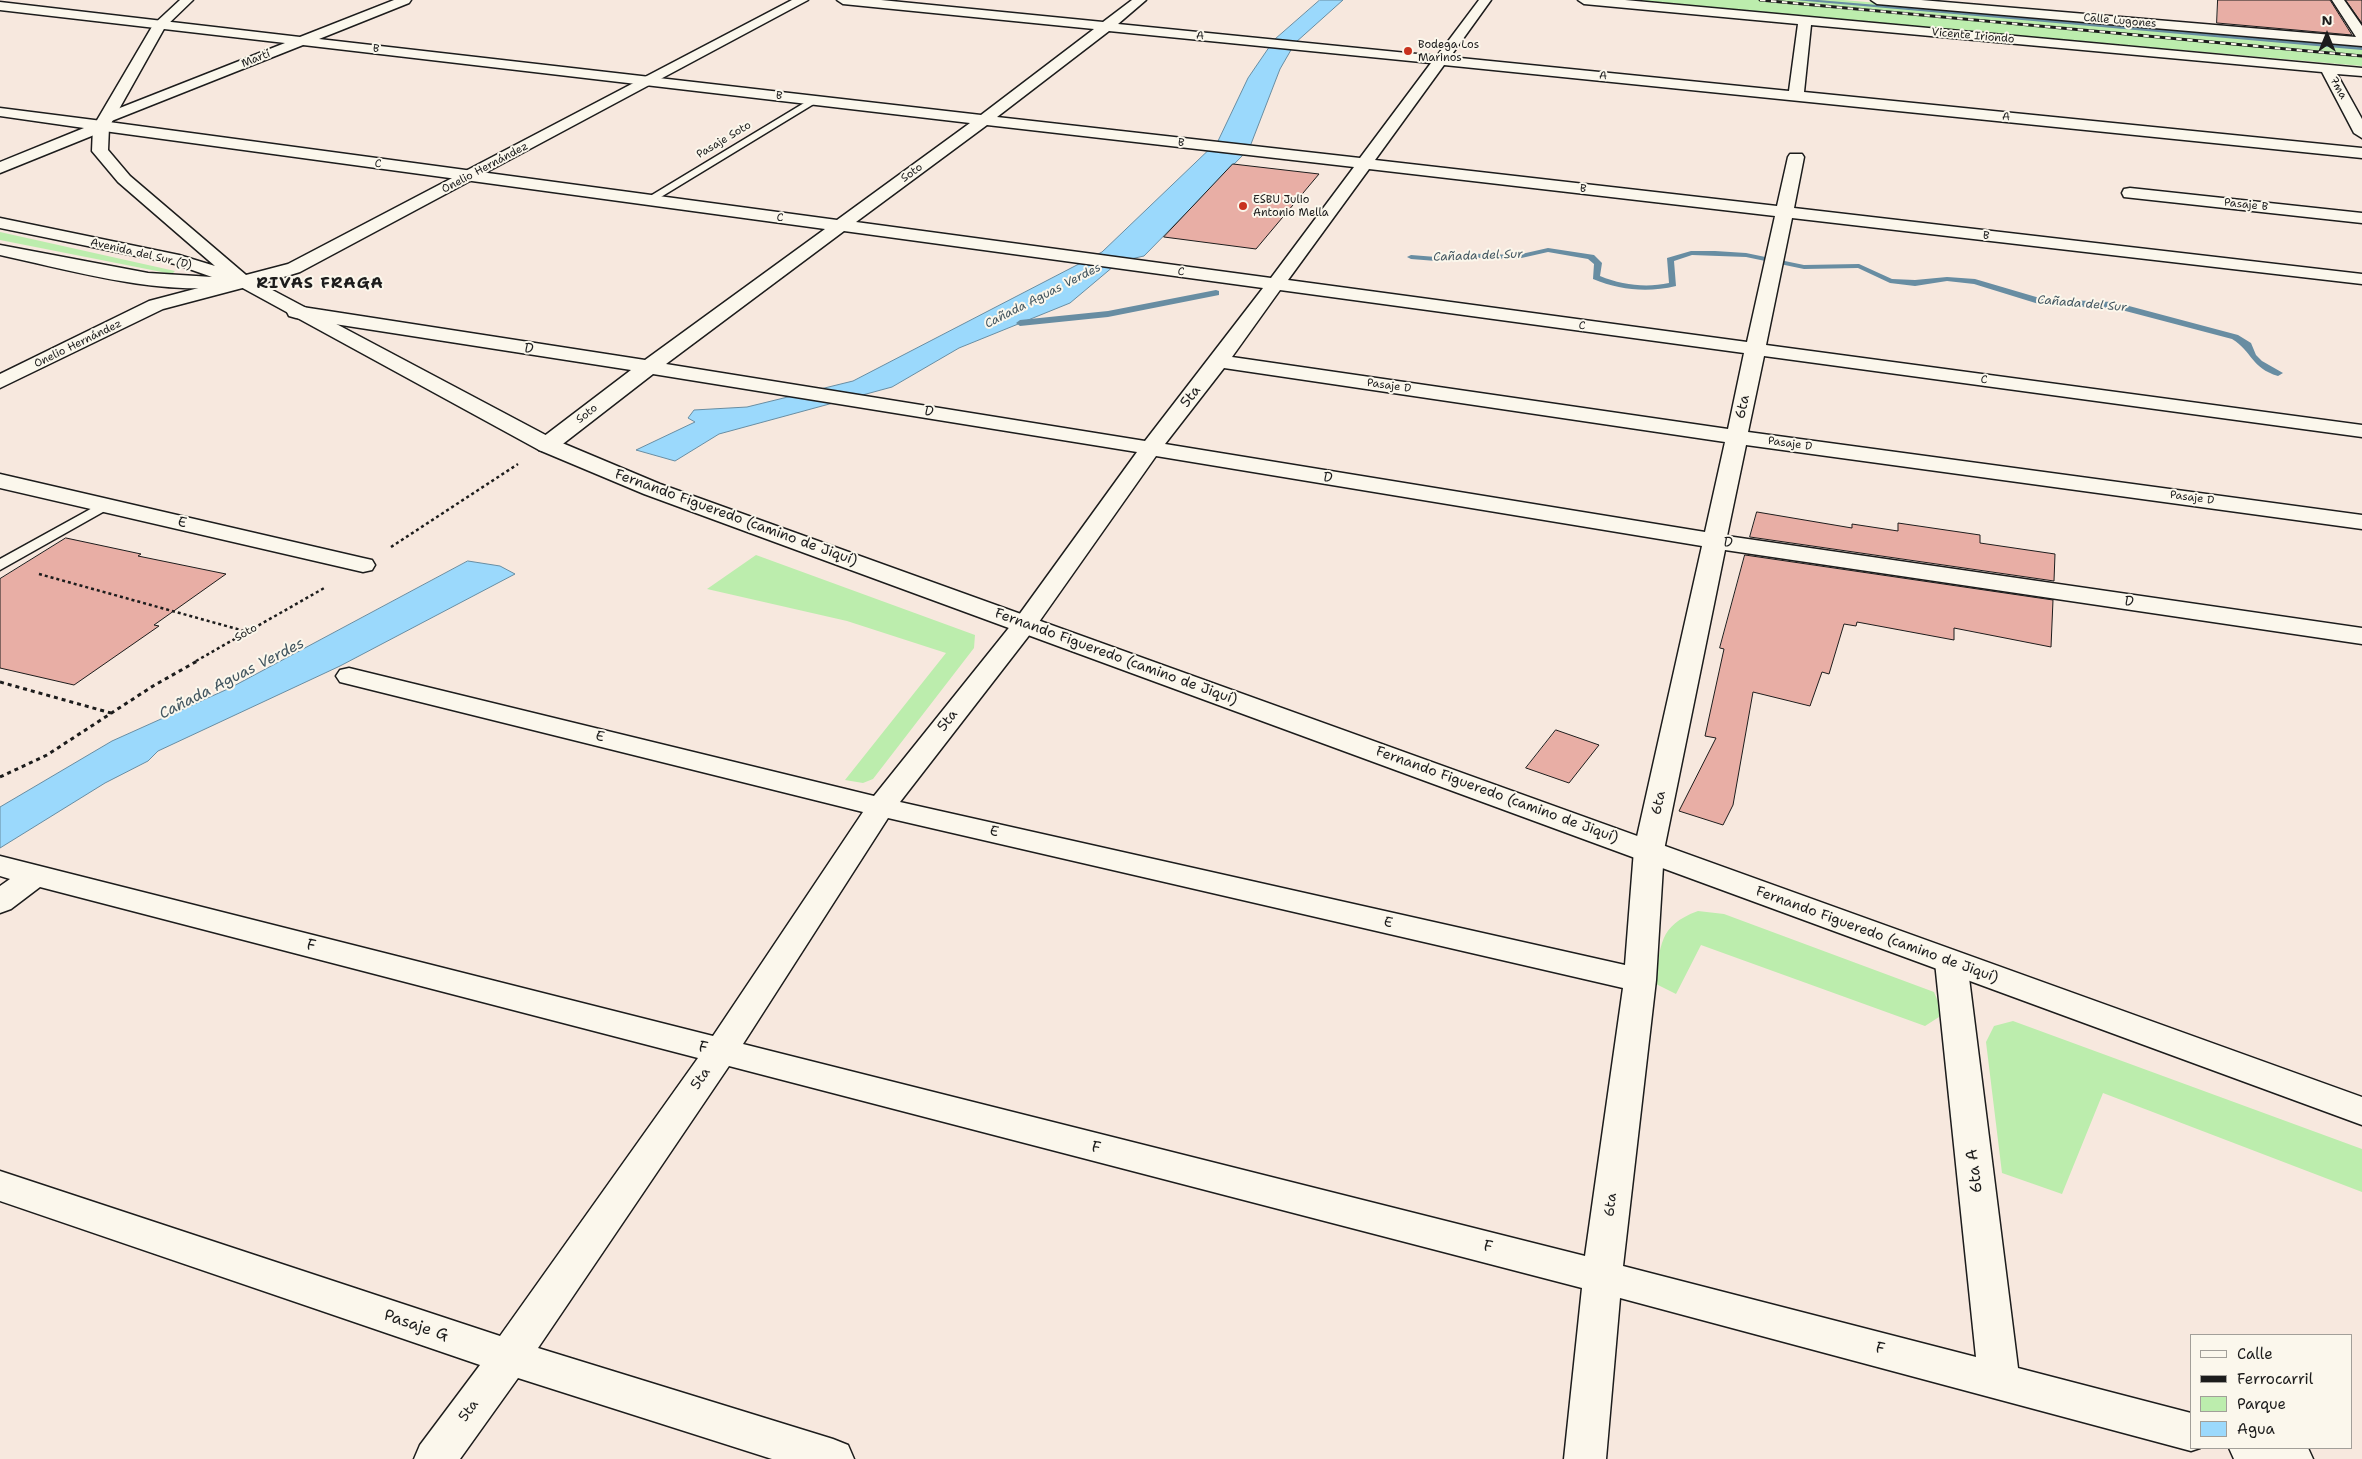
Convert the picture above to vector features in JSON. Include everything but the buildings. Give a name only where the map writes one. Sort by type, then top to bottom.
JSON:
[{"type":"street","name":"Fernando Figueredo (camino de Jiquí)","points":[[187,0],[160,25],[104,122],[100,151],[124,179],[244,282],[296,312],[548,445],[652,489],[1649,850],[2362,1111]]},
{"type":"street","name":"Martí","points":[[0,168],[104,122],[405,0]]},
{"type":"street","name":"Onelio Hernández","points":[[0,382],[156,306],[184,296],[273,277],[294,268],[802,0]]},
{"type":"street","name":"A","points":[[843,0],[2362,153]]},
{"type":"street","name":"Soto","points":[[548,445],[646,367],[985,120],[1140,0]]},
{"type":"street","name":"5ta","points":[[434,1459],[508,1357],[720,1052],[881,807],[1025,624],[1150,449],[1219,361],[1485,0]]},
{"type":"street","name":"Vicente Iriondo","points":[[1584,0],[2362,72]]},
{"type":"street","name":"Calle Lugones","points":[[1877,0],[2362,42]]},
{"type":"street","points":[[2338,0],[2362,36]]},
{"type":"street","name":"B","points":[[0,6],[2362,279]]},
{"type":"street","points":[[2122,7],[2126,21]]},
{"type":"street","points":[[1796,96],[1806,21]]},
{"type":"street","name":"7ma","points":[[2328,69],[2362,133]]},
{"type":"street","points":[[2345,102],[2362,104]]},
{"type":"street","name":"C","points":[[0,112],[104,122],[647,201],[2362,431]]},
{"type":"street","name":"6ta","points":[[1584,1459],[1602,1276],[1640,980],[1649,850],[1796,157]]},
{"type":"street","name":"Pasaje B","points":[[2130,193],[2362,218]]},
{"type":"street","name":"Avenida del Sur (D)","points":[[0,223],[179,260],[244,282]]},
{"type":"street","points":[[179,260],[195,258],[202,254],[205,249]]},
{"type":"street","name":"Avenida del Sur (D)","points":[[0,250],[162,282],[244,282]]},
{"type":"street","name":"Onelio Hernández","points":[[156,306],[172,289],[162,282]]},
{"type":"street","name":"D","points":[[296,312],[853,399],[1715,541],[2362,636]]},
{"type":"street","name":"Pasaje D","points":[[1219,361],[1737,437],[2362,522]]},
{"type":"street","name":"E","points":[[0,481],[363,565]]},
{"type":"street","name":"E","points":[[349,676],[881,807],[1640,980]]},
{"type":"street","name":"F","points":[[0,866],[720,1052],[1602,1276],[2190,1432]]},
{"type":"street","points":[[0,902],[35,875]]},
{"type":"street","name":"6ta A","points":[[1952,962],[1999,1380]]},
{"type":"street","name":"Pasaje G","points":[[0,1186],[508,1357],[833,1459]]},
{"type":"street","points":[[2254,1449],[2292,1459]]},
{"type":"lane","name":"Pasaje Soto","points":[[647,201],[814,100]]},
{"type":"lane","points":[[1,564],[105,505]]},
{"type":"path","name":"Soto","points":[[0,778],[47,755],[153,686],[363,565],[548,445]]},
{"type":"path","points":[[1,564],[248,632]]},
{"type":"path","points":[[0,682],[112,713]]},
{"type":"green space","points":[[1617,0],[1843,0],[2362,44],[2362,66]]},
{"type":"green space","points":[[0,232],[175,271],[172,274],[0,240]]},
{"type":"green space","points":[[756,555],[975,635],[974,648],[873,779],[863,783],[845,780],[946,653],[847,621],[707,589]]},
{"type":"green space","points":[[1698,911],[1724,914],[1934,992],[1939,1004],[1939,1017],[1925,1026],[1701,945],[1676,994],[1654,983],[1661,948],[1668,931],[1675,923]]},
{"type":"green space","points":[[2013,1021],[2362,1149],[2362,1192],[2103,1093],[2062,1194],[2002,1173],[1986,1042],[1994,1026]]},
{"type":"water","name":"Cañada Aguas Verdes","points":[[1320,0],[1343,0],[1295,43],[1280,69],[1251,144],[1243,155],[1144,256],[1126,260],[1114,266],[1070,303],[959,348],[892,387],[719,434],[675,461],[636,450],[695,422],[688,418],[694,410],[747,407],[853,381],[1102,252],[1218,141],[1248,78],[1274,40]]},
{"type":"water","points":[[468,561],[500,566],[515,574],[340,666],[158,751],[148,761],[105,783],[0,848],[0,807],[112,741],[230,688]]},
{"type":"waterway","points":[[1798,0],[2362,48]]},
{"type":"waterway","name":"Cañada del Sur","points":[[1411,257],[1436,259],[1451,255],[1517,257],[1548,250],[1591,257],[1598,263],[1596,277],[1624,286],[1644,288],[1673,284],[1670,260],[1691,253],[1746,255],[1804,267],[1859,266],[1890,281],[1915,283],[1947,279],[1975,282],[2042,302],[2114,305],[2235,337],[2248,345],[2252,355],[2259,363],[2278,373]]},
{"type":"waterway","points":[[1020,323],[1108,314],[1216,293]]},
{"type":"railway","points":[[1760,0],[2362,56]]},
{"type":"place","name":"Bodega Los Marinos","points":[[1408,51]]},
{"type":"place","name":"ESBU Julio Antonio Mella","points":[[1243,206]]},
{"type":"district","name":"RIVAS FRAGA","points":[[320,284]]}]
